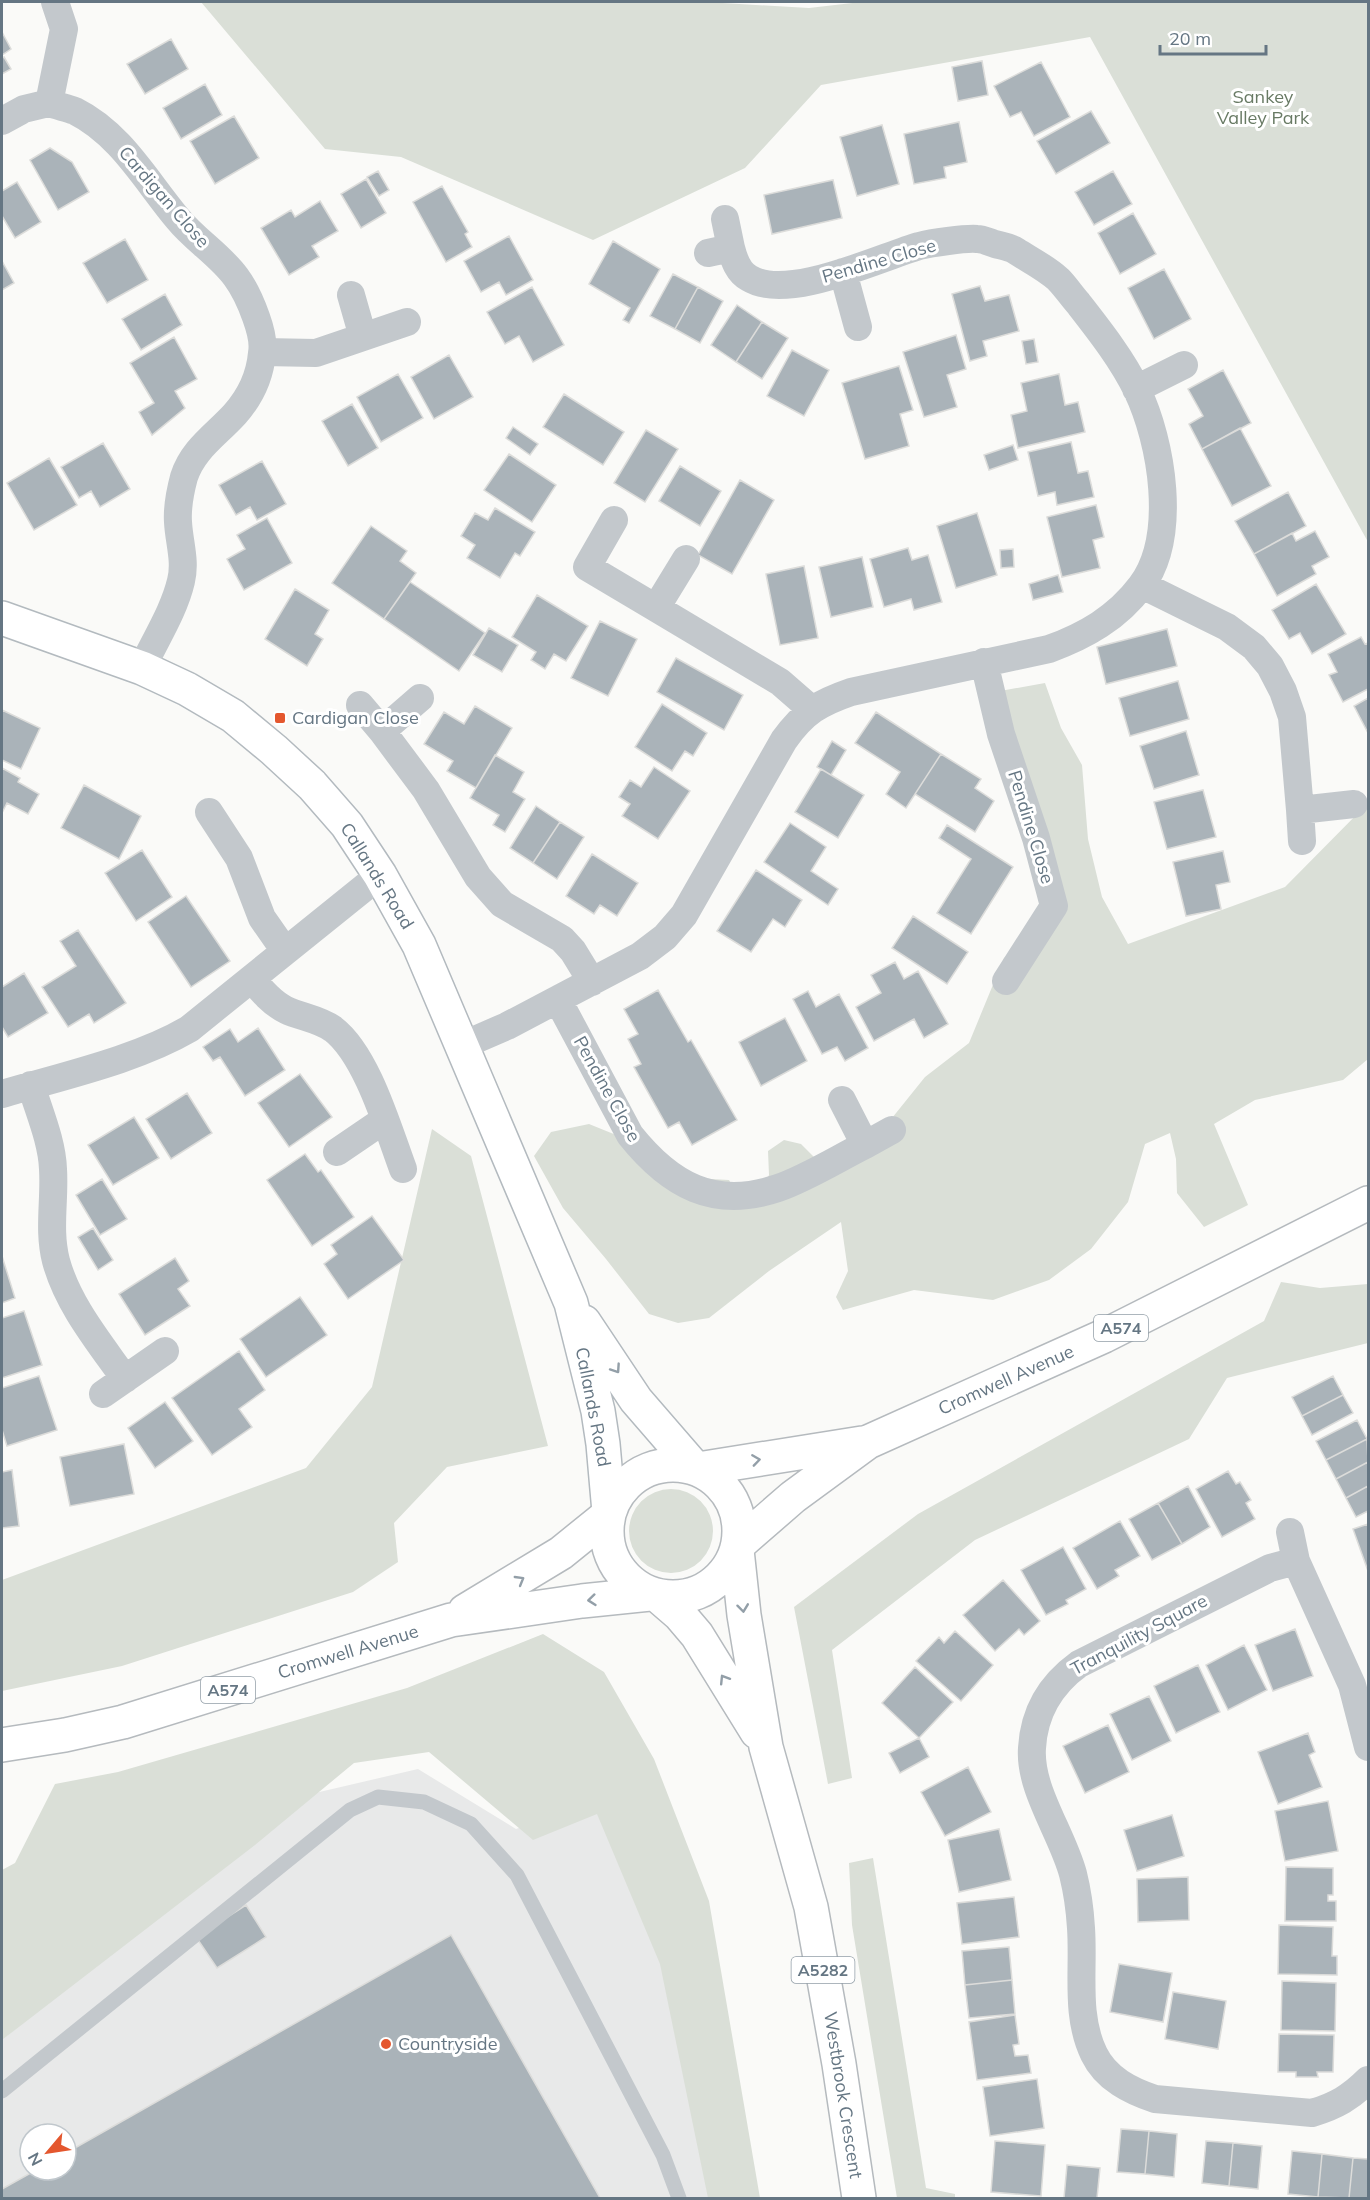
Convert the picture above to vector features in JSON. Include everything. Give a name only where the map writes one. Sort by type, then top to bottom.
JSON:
[{"type":"main road","name":"Callands Road","points":[[2,618],[142,668],[187,689],[233,716],[312,785],[347,825],[380,875],[419,945],[571,1303],[598,1411],[609,1514]]},
{"type":"main road","name":"Cromwell Avenue","points":[[738,1547],[793,1497],[868,1442],[1104,1336],[1368,1203]]},
{"type":"main road","name":"Callands Road","points":[[571,1303],[636,1400],[696,1468]]},
{"type":"main road","name":"Cromwell Avenue","points":[[696,1468],[868,1442]]},
{"type":"main road","name":"A574","points":[[609,1514],[618,1493],[633,1478],[652,1468],[673,1464],[696,1468]]},
{"type":"main road","points":[[696,1468],[717,1481],[731,1499],[739,1521],[738,1547]]},
{"type":"main road","name":"Cromwell Avenue","points":[[451,1620],[554,1558],[609,1514]]},
{"type":"main road","points":[[609,1514],[606,1534],[610,1554],[620,1571],[634,1584],[654,1595]]},
{"type":"main road","name":"A574","points":[[654,1595],[679,1598],[698,1593],[715,1583],[729,1568],[738,1547]]},
{"type":"main road","name":"Westbrook Crescent","points":[[738,1547],[744,1615],[766,1746],[811,1908],[839,2064],[859,2199]]},
{"type":"main road","name":"Cromwell Avenue","points":[[2,1745],[65,1735],[123,1722],[451,1620],[582,1601],[654,1595]]},
{"type":"main road","name":"Westbrook Crescent","points":[[654,1595],[680,1615],[697,1635],[766,1746]]},
{"type":"street","points":[[2,121],[24,109],[49,103],[64,29],[55,2]]},
{"type":"street","name":"Cardigan Close","points":[[49,103],[74,111],[99,127],[125,150],[179,220],[236,276],[260,327],[262,352],[257,375],[248,398],[196,453],[185,475],[178,503],[182,552],[181,580],[171,608],[142,668]]},
{"type":"street","name":"Pendine Close","points":[[461,1046],[592,982],[640,956],[665,937],[684,915],[784,740],[797,721],[811,709],[851,692],[1049,649],[1078,638],[1102,624],[1125,605],[1142,585],[1153,564],[1162,532],[1163,500],[1157,456],[1148,417],[1136,389],[1102,335],[1057,278],[1013,249],[978,239],[921,246],[843,272],[796,284],[774,286],[760,284],[747,278],[719,251],[725,219]]},
{"type":"street","points":[[843,272],[858,327]]},
{"type":"street","points":[[351,295],[363,337]]},
{"type":"street","points":[[262,352],[316,352],[407,322]]},
{"type":"street","points":[[1136,389],[1184,365]]},
{"type":"street","points":[[614,520],[587,567],[780,682],[811,709]]},
{"type":"street","points":[[656,608],[686,560]]},
{"type":"street","points":[[1142,585],[1227,627],[1254,647],[1270,666],[1283,691],[1292,717],[1302,841]]},
{"type":"street","name":"Pendine Close","points":[[984,662],[1001,734],[1036,837],[1054,906],[1006,981]]},
{"type":"street","points":[[382,731],[420,698]]},
{"type":"street","points":[[360,705],[426,790],[478,877],[502,904],[562,939],[573,951],[592,982]]},
{"type":"street","points":[[1300,810],[1353,804]]},
{"type":"street","points":[[209,812],[239,858],[262,918],[285,951]]},
{"type":"street","points":[[2,1094],[130,1055],[170,1040],[189,1029],[380,875]]},
{"type":"street","points":[[252,979],[274,1003],[331,1028],[343,1038],[361,1065],[402,1169]]},
{"type":"street","name":"Pendine Close","points":[[558,1000],[630,1135],[662,1170],[682,1183],[704,1192],[728,1196],[754,1195],[781,1188],[892,1130]]},
{"type":"street","points":[[31,1085],[49,1144],[53,1167],[51,1220],[56,1260],[114,1387],[165,1351]]},
{"type":"street","points":[[842,1100],[865,1145]]},
{"type":"street","points":[[337,1152],[384,1120]]},
{"type":"street","points":[[1290,1532],[1296,1561],[1360,1682],[1368,1747]]},
{"type":"street","name":"Tranquility Square","points":[[1296,1561],[1270,1568],[1079,1664],[1064,1675],[1040,1708],[1031,1750],[1034,1774],[1073,1874],[1081,1928],[1080,1982],[1085,2032],[1095,2056],[1111,2076],[1131,2091],[1155,2099],[1312,2113],[1333,2107],[1353,2096],[1368,2080]]},
{"type":"lane","points":[[2,2091],[350,1810],[378,1797],[424,1802],[471,1824],[517,1875],[663,2155],[679,2199]]},
{"type":"shaded area","points":[[418,1769],[516,1829],[608,1796],[678,1953],[716,2198],[2,2198],[2,2040],[298,1797]]},
{"type":"green space","name":"Sankey Valley Park","points":[[201,2],[706,2],[809,8],[861,2],[1368,2],[1368,542],[1090,37],[821,85],[745,168],[593,240],[401,157],[325,149]]},
{"type":"green space","points":[[1045,683],[1061,728],[1082,765],[1088,839],[1102,897],[1128,944],[1285,887],[1368,803],[1368,1059],[1343,1080],[1255,1100],[1214,1124],[1248,1205],[1204,1227],[1177,1193],[1176,1159],[1170,1133],[1145,1144],[1128,1202],[1091,1249],[1049,1280],[993,1300],[914,1290],[843,1310],[836,1297],[848,1271],[841,1222],[769,1271],[709,1318],[678,1323],[649,1314],[563,1208],[534,1156],[551,1132],[589,1124],[626,1139],[692,1178],[729,1180],[743,1206],[757,1202],[769,1175],[768,1151],[784,1140],[801,1144],[816,1159],[888,1123],[925,1077],[969,1043],[1004,958],[1057,916],[1000,691]]},
{"type":"green space","points":[[432,1129],[471,1156],[548,1446],[447,1467],[394,1523],[398,1562],[353,1592],[122,1666],[2,1691],[2,1580],[306,1468],[372,1387]]},
{"type":"green space","points":[[1281,1282],[1320,1288],[1368,1284],[1368,1343],[1227,1378],[1189,1439],[975,1540],[832,1650],[852,1778],[828,1784],[794,1607],[918,1514],[1264,1321]]},
{"type":"green space","points":[[671,1489],[694,1496],[706,1508],[713,1531],[706,1554],[694,1566],[671,1573],[648,1566],[636,1554],[629,1531],[636,1508],[648,1496]]},
{"type":"green space","points":[[543,1634],[604,1672],[654,1759],[709,1901],[760,2198],[708,2198],[660,1964],[597,1814],[533,1840],[429,1752],[354,1763],[255,1845],[2,2040],[2,1870],[15,1863],[55,1784],[118,1772],[407,1688]]},
{"type":"green space","points":[[873,1858],[926,2188],[955,2194],[955,2198],[897,2198],[852,1925],[849,1863]]},
{"type":"building","points":[[2,32],[11,49],[2,55]]},
{"type":"building","points":[[171,39],[188,69],[145,94],[127,64]]},
{"type":"building","points":[[4,57],[11,69],[2,74],[2,58]]},
{"type":"building","points":[[982,61],[988,95],[958,101],[952,67]]},
{"type":"building","points":[[1041,62],[1070,117],[1034,136],[1021,112],[1010,117],[994,86]]},
{"type":"building","points":[[205,84],[222,115],[181,139],[163,108]]},
{"type":"building","points":[[1091,111],[1110,143],[1056,174],[1037,141]]},
{"type":"building","points":[[234,116],[259,158],[215,184],[190,141]]},
{"type":"building","points":[[959,122],[967,162],[944,167],[946,178],[914,184],[904,134]]},
{"type":"building","points":[[882,125],[899,184],[857,196],[840,137]]},
{"type":"building","points":[[50,148],[72,162],[89,192],[58,210],[30,160]]},
{"type":"building","points":[[378,171],[389,190],[379,196],[367,177]]},
{"type":"building","points":[[1113,171],[1132,204],[1094,225],[1075,192]]},
{"type":"building","points":[[366,179],[386,213],[361,228],[341,194]]},
{"type":"building","points":[[833,180],[842,218],[772,234],[764,195]]},
{"type":"building","points":[[17,182],[41,222],[15,238],[2,216],[2,191]]},
{"type":"building","points":[[442,186],[468,232],[465,234],[472,247],[446,262],[413,202]]},
{"type":"building","points":[[320,201],[338,231],[312,246],[319,257],[289,275],[261,228],[291,210],[295,217]]},
{"type":"building","points":[[1133,213],[1156,254],[1120,274],[1098,233]]},
{"type":"building","points":[[509,236],[533,280],[506,295],[499,282],[481,292],[464,261]]},
{"type":"building","points":[[125,239],[148,280],[107,303],[83,263]]},
{"type":"building","points":[[613,241],[660,269],[629,323],[623,320],[630,308],[589,284]]},
{"type":"building","points":[[2,261],[14,283],[2,290]]},
{"type":"building","points":[[1164,269],[1191,319],[1154,339],[1128,288]]},
{"type":"building","points":[[673,274],[698,287],[675,329],[650,316]]},
{"type":"building","points":[[980,286],[985,301],[1009,295],[1019,331],[983,341],[987,356],[970,361],[952,294]]},
{"type":"building","points":[[532,287],[564,345],[533,362],[519,336],[505,344],[487,312]]},
{"type":"building","points":[[698,287],[723,301],[700,343],[675,329]]},
{"type":"building","points":[[165,294],[182,325],[141,350],[122,319]]},
{"type":"building","points":[[737,305],[762,322],[736,362],[711,345]]},
{"type":"building","points":[[762,322],[788,338],[762,379],[736,362]]},
{"type":"building","points":[[956,335],[966,369],[947,375],[957,407],[924,417],[903,352]]},
{"type":"building","points":[[174,337],[197,379],[175,391],[185,408],[152,435],[139,412],[154,403],[130,363]]},
{"type":"building","points":[[1034,339],[1038,362],[1026,364],[1022,341]]},
{"type":"building","points":[[792,350],[829,370],[804,416],[767,396]]},
{"type":"building","points":[[449,355],[473,397],[434,419],[411,377]]},
{"type":"building","points":[[899,366],[913,410],[900,414],[909,446],[865,459],[842,383]]},
{"type":"building","points":[[1223,370],[1251,423],[1202,449],[1189,424],[1203,416],[1188,389]]},
{"type":"building","points":[[398,374],[423,418],[381,442],[357,397]]},
{"type":"building","points":[[1059,374],[1065,405],[1078,402],[1085,432],[1018,448],[1011,415],[1027,411],[1021,383]]},
{"type":"building","points":[[564,394],[624,432],[603,465],[543,427]]},
{"type":"building","points":[[352,404],[378,448],[348,466],[322,421]]},
{"type":"building","points":[[513,427],[538,444],[530,455],[506,438]]},
{"type":"building","points":[[1240,428],[1271,486],[1232,506],[1202,449]]},
{"type":"building","points":[[646,430],[678,449],[645,502],[614,483]]},
{"type":"building","points":[[1071,442],[1078,473],[1088,471],[1094,497],[1057,505],[1055,492],[1038,496],[1028,452]]},
{"type":"building","points":[[103,443],[130,489],[100,507],[91,491],[79,498],[61,467]]},
{"type":"building","points":[[1013,445],[1018,460],[989,470],[984,455]]},
{"type":"building","points":[[509,454],[556,485],[532,522],[484,490]]},
{"type":"building","points":[[49,458],[77,505],[34,530],[7,483]]},
{"type":"building","points":[[262,461],[286,504],[257,520],[250,507],[236,515],[219,485]]},
{"type":"building","points":[[680,466],[721,491],[700,526],[659,501]]},
{"type":"building","points":[[740,480],[774,500],[732,574],[698,555]]},
{"type":"building","points":[[1288,492],[1306,526],[1254,554],[1235,521]]},
{"type":"building","points":[[1096,505],[1104,537],[1093,540],[1100,568],[1062,577],[1047,517]]},
{"type":"building","points":[[495,508],[535,532],[520,556],[515,553],[500,578],[467,558],[475,545],[461,536],[475,513],[488,520]]},
{"type":"building","points":[[977,513],[997,575],[956,588],[937,526]]},
{"type":"building","points":[[267,518],[292,563],[244,590],[227,559],[245,549],[237,535]]},
{"type":"building","points":[[371,526],[407,551],[400,561],[416,573],[384,619],[332,583]]},
{"type":"building","points":[[1315,531],[1329,557],[1312,566],[1316,574],[1277,596],[1254,554],[1292,533],[1296,541]]},
{"type":"building","points":[[908,548],[912,560],[928,555],[942,602],[914,610],[911,599],[884,607],[870,559]]},
{"type":"building","points":[[1013,549],[1014,567],[1001,568],[1000,550]]},
{"type":"building","points":[[862,557],[873,607],[831,617],[819,567]]},
{"type":"building","points":[[804,566],[818,638],[780,645],[766,574]]},
{"type":"building","points":[[1058,575],[1063,592],[1033,600],[1029,584]]},
{"type":"building","points":[[410,582],[485,633],[459,671],[384,619]]},
{"type":"building","points":[[1316,584],[1346,634],[1312,654],[1300,633],[1289,639],[1272,610]]},
{"type":"building","points":[[295,589],[329,610],[315,634],[323,639],[307,666],[265,639]]},
{"type":"building","points":[[537,595],[588,626],[566,661],[554,654],[545,669],[531,660],[536,652],[512,637]]},
{"type":"building","points":[[600,621],[637,639],[608,696],[571,678]]},
{"type":"building","points":[[489,628],[518,645],[502,672],[473,655]]},
{"type":"building","points":[[1167,629],[1177,666],[1106,684],[1097,647]]},
{"type":"building","points":[[1361,637],[1365,644],[1368,643],[1368,689],[1343,702],[1329,675],[1337,672],[1328,654]]},
{"type":"building","points":[[676,658],[743,695],[724,730],[657,692]]},
{"type":"building","points":[[1178,681],[1189,719],[1130,736],[1119,698]]},
{"type":"building","points":[[1368,698],[1368,733],[1354,706]]},
{"type":"building","points":[[662,704],[707,733],[693,756],[685,751],[672,771],[635,747]]},
{"type":"building","points":[[475,706],[512,728],[476,788],[447,771],[453,761],[424,744],[444,712],[464,724]]},
{"type":"building","points":[[2,710],[40,728],[21,769],[2,760]]},
{"type":"building","points":[[876,712],[941,754],[906,808],[886,794],[900,772],[855,743]]},
{"type":"building","points":[[1186,731],[1199,775],[1154,789],[1140,746]]},
{"type":"building","points":[[832,741],[846,750],[831,775],[817,767]]},
{"type":"building","points":[[941,754],[981,779],[975,788],[994,801],[975,832],[915,794]]},
{"type":"building","points":[[495,755],[524,772],[513,792],[525,799],[505,832],[493,825],[499,815],[470,798]]},
{"type":"building","points":[[654,767],[690,791],[658,839],[622,816],[630,804],[619,797],[630,780],[641,787]]},
{"type":"building","points":[[2,768],[20,778],[18,782],[39,794],[28,814],[7,803],[2,813]]},
{"type":"building","points":[[821,769],[864,795],[838,838],[795,812]]},
{"type":"building","points":[[84,785],[141,816],[119,859],[61,828]]},
{"type":"building","points":[[1203,790],[1216,837],[1167,849],[1154,802]]},
{"type":"building","points":[[536,806],[560,822],[533,863],[510,848]]},
{"type":"building","points":[[560,822],[584,837],[557,879],[533,863]]},
{"type":"building","points":[[790,823],[826,847],[811,871],[838,889],[828,905],[764,862]]},
{"type":"building","points":[[947,825],[1013,867],[971,934],[937,913],[971,859],[939,838]]},
{"type":"building","points":[[142,850],[172,897],[136,921],[105,873]]},
{"type":"building","points":[[1223,851],[1230,882],[1216,885],[1221,909],[1186,916],[1173,862]]},
{"type":"building","points":[[592,854],[638,883],[617,916],[600,905],[594,914],[566,896]]},
{"type":"building","points":[[756,870],[802,900],[785,927],[773,919],[751,952],[717,931]]},
{"type":"building","points":[[186,896],[230,961],[191,987],[148,922]]},
{"type":"building","points":[[913,916],[968,952],[947,984],[892,948]]},
{"type":"building","points":[[78,930],[126,1003],[94,1023],[89,1014],[68,1027],[42,987],[76,966],[60,941]]},
{"type":"building","points":[[895,962],[904,979],[918,971],[948,1024],[924,1038],[914,1019],[874,1041],[856,1007],[881,993],[871,975]]},
{"type":"building","points":[[24,973],[48,1013],[8,1037],[2,1027],[2,987]]},
{"type":"building","points":[[658,990],[688,1042],[691,1040],[737,1120],[692,1145],[679,1122],[668,1128],[634,1067],[641,1064],[628,1039],[638,1034],[624,1009]]},
{"type":"building","points":[[808,991],[816,1007],[839,994],[868,1048],[845,1061],[837,1047],[822,1054],[793,999]]},
{"type":"building","points":[[785,1018],[807,1061],[761,1086],[739,1042]]},
{"type":"building","points":[[258,1028],[285,1070],[245,1096],[220,1057],[213,1061],[203,1047],[230,1029],[238,1042]]},
{"type":"building","points":[[300,1074],[332,1117],[289,1147],[258,1103]]},
{"type":"building","points":[[187,1093],[212,1133],[171,1159],[146,1119]]},
{"type":"building","points":[[134,1117],[159,1158],[113,1185],[88,1145]]},
{"type":"building","points":[[305,1154],[318,1172],[321,1170],[354,1217],[312,1246],[267,1180]]},
{"type":"building","points":[[102,1179],[127,1219],[100,1235],[76,1195]]},
{"type":"building","points":[[372,1216],[404,1260],[348,1299],[324,1264],[337,1254],[331,1245]]},
{"type":"building","points":[[93,1228],[113,1260],[98,1270],[78,1237]]},
{"type":"building","points":[[2,1256],[15,1298],[2,1303]]},
{"type":"building","points":[[175,1258],[189,1281],[178,1289],[190,1306],[145,1335],[119,1294]]},
{"type":"building","points":[[300,1297],[327,1335],[266,1377],[240,1339]]},
{"type":"building","points":[[24,1311],[42,1365],[2,1378],[2,1318]]},
{"type":"building","points":[[239,1351],[265,1390],[239,1409],[252,1427],[212,1455],[172,1398]]},
{"type":"building","points":[[39,1376],[57,1430],[7,1446],[2,1430],[2,1388]]},
{"type":"building","points":[[1333,1376],[1343,1395],[1302,1416],[1292,1397]]},
{"type":"building","points":[[1343,1395],[1353,1413],[1312,1435],[1302,1416]]},
{"type":"building","points":[[165,1402],[193,1441],[155,1468],[128,1428]]},
{"type":"building","points":[[1357,1420],[1367,1439],[1326,1460],[1316,1441]]},
{"type":"building","points":[[1367,1439],[1368,1462],[1336,1479],[1326,1460]]},
{"type":"building","points":[[124,1444],[134,1494],[70,1506],[60,1457]]},
{"type":"building","points":[[1368,1462],[1368,1486],[1346,1498],[1336,1479]]},
{"type":"building","points":[[12,1470],[19,1526],[2,1528],[2,1472]]},
{"type":"building","points":[[1228,1471],[1236,1484],[1240,1482],[1251,1500],[1246,1503],[1255,1519],[1222,1537],[1196,1489]]},
{"type":"building","points":[[1188,1486],[1210,1527],[1182,1544],[1158,1503]]},
{"type":"building","points":[[1368,1486],[1368,1511],[1356,1517],[1346,1498]]},
{"type":"building","points":[[1158,1503],[1182,1544],[1152,1560],[1129,1519]]},
{"type":"building","points":[[1120,1521],[1140,1556],[1115,1570],[1119,1576],[1097,1589],[1073,1548]]},
{"type":"building","points":[[1368,1524],[1368,1571],[1353,1529]]},
{"type":"building","points":[[1063,1547],[1086,1589],[1066,1600],[1068,1604],[1046,1615],[1021,1570]]},
{"type":"building","points":[[1003,1580],[1040,1621],[1024,1635],[1019,1629],[995,1651],[963,1615]]},
{"type":"building","points":[[1295,1629],[1313,1676],[1273,1691],[1255,1645]]},
{"type":"building","points":[[955,1631],[993,1665],[961,1701],[916,1661],[939,1637],[944,1643]]},
{"type":"building","points":[[1244,1645],[1267,1690],[1228,1710],[1206,1665]]},
{"type":"building","points":[[1198,1665],[1220,1712],[1176,1733],[1154,1686]]},
{"type":"building","points":[[915,1667],[953,1702],[919,1738],[882,1703]]},
{"type":"building","points":[[1149,1696],[1171,1741],[1132,1760],[1110,1714]]},
{"type":"building","points":[[1108,1725],[1129,1772],[1085,1793],[1063,1746]]},
{"type":"building","points":[[1308,1733],[1315,1752],[1309,1755],[1322,1787],[1278,1804],[1258,1752]]},
{"type":"building","points":[[919,1738],[929,1757],[900,1773],[889,1753]]},
{"type":"building","points":[[968,1767],[991,1812],[945,1836],[921,1792]]},
{"type":"building","points":[[1328,1801],[1338,1851],[1285,1861],[1275,1811]]},
{"type":"building","points":[[1172,1815],[1184,1856],[1137,1871],[1124,1830]]},
{"type":"building","points":[[999,1829],[1011,1880],[959,1892],[948,1840]]},
{"type":"building","points":[[1286,1867],[1333,1868],[1333,1895],[1328,1895],[1328,1901],[1336,1901],[1336,1921],[1285,1921]]},
{"type":"building","points":[[1188,1877],[1189,1920],[1138,1922],[1137,1879]]},
{"type":"building","points":[[1014,1897],[1019,1937],[962,1944],[957,1903]]},
{"type":"building","points":[[246,1905],[266,1937],[217,1968],[196,1937]]},
{"type":"building","points":[[1279,1925],[1333,1927],[1332,1956],[1337,1956],[1337,1975],[1278,1974]]},
{"type":"building","name":"Countryside","points":[[451,1935],[600,2198],[2,2198],[2,2189],[18,2180],[18,2182],[78,2182],[78,2146]]},
{"type":"building","points":[[1009,1947],[1012,1980],[965,1985],[962,1951]]},
{"type":"building","points":[[1119,1964],[1172,1973],[1163,2022],[1110,2012]]},
{"type":"building","points":[[1012,1980],[1015,2014],[969,2018],[965,1985]]},
{"type":"building","points":[[1282,1981],[1336,1983],[1335,2031],[1281,2030]]},
{"type":"building","points":[[1173,1992],[1226,2001],[1218,2049],[1165,2039]]},
{"type":"building","points":[[1015,2015],[1019,2044],[1013,2045],[1015,2056],[1028,2055],[1031,2073],[977,2080],[969,2022]]},
{"type":"building","points":[[1279,2034],[1334,2035],[1333,2072],[1317,2072],[1318,2077],[1296,2077],[1296,2072],[1278,2072]]},
{"type":"building","points":[[1037,2079],[1044,2128],[990,2136],[983,2087]]},
{"type":"building","points":[[1121,2129],[1149,2131],[1145,2174],[1117,2172]]},
{"type":"building","points":[[1149,2131],[1177,2134],[1174,2177],[1145,2174]]},
{"type":"building","points":[[995,2141],[1045,2145],[1041,2196],[991,2192]]},
{"type":"building","points":[[1206,2141],[1233,2143],[1229,2186],[1202,2183]]},
{"type":"building","points":[[1233,2143],[1262,2146],[1258,2189],[1229,2186]]},
{"type":"building","points":[[1292,2151],[1322,2154],[1318,2197],[1288,2194]]},
{"type":"building","points":[[1322,2154],[1353,2158],[1349,2198],[1318,2197]]},
{"type":"building","points":[[1353,2158],[1368,2159],[1368,2198],[1349,2198]]},
{"type":"building","points":[[1067,2165],[1100,2168],[1097,2198],[1064,2198]]},
{"type":"place","name":"Cardigan Close","points":[[280,718]]},
{"type":"place","name":"Countryside","points":[[386,2044]]}]
